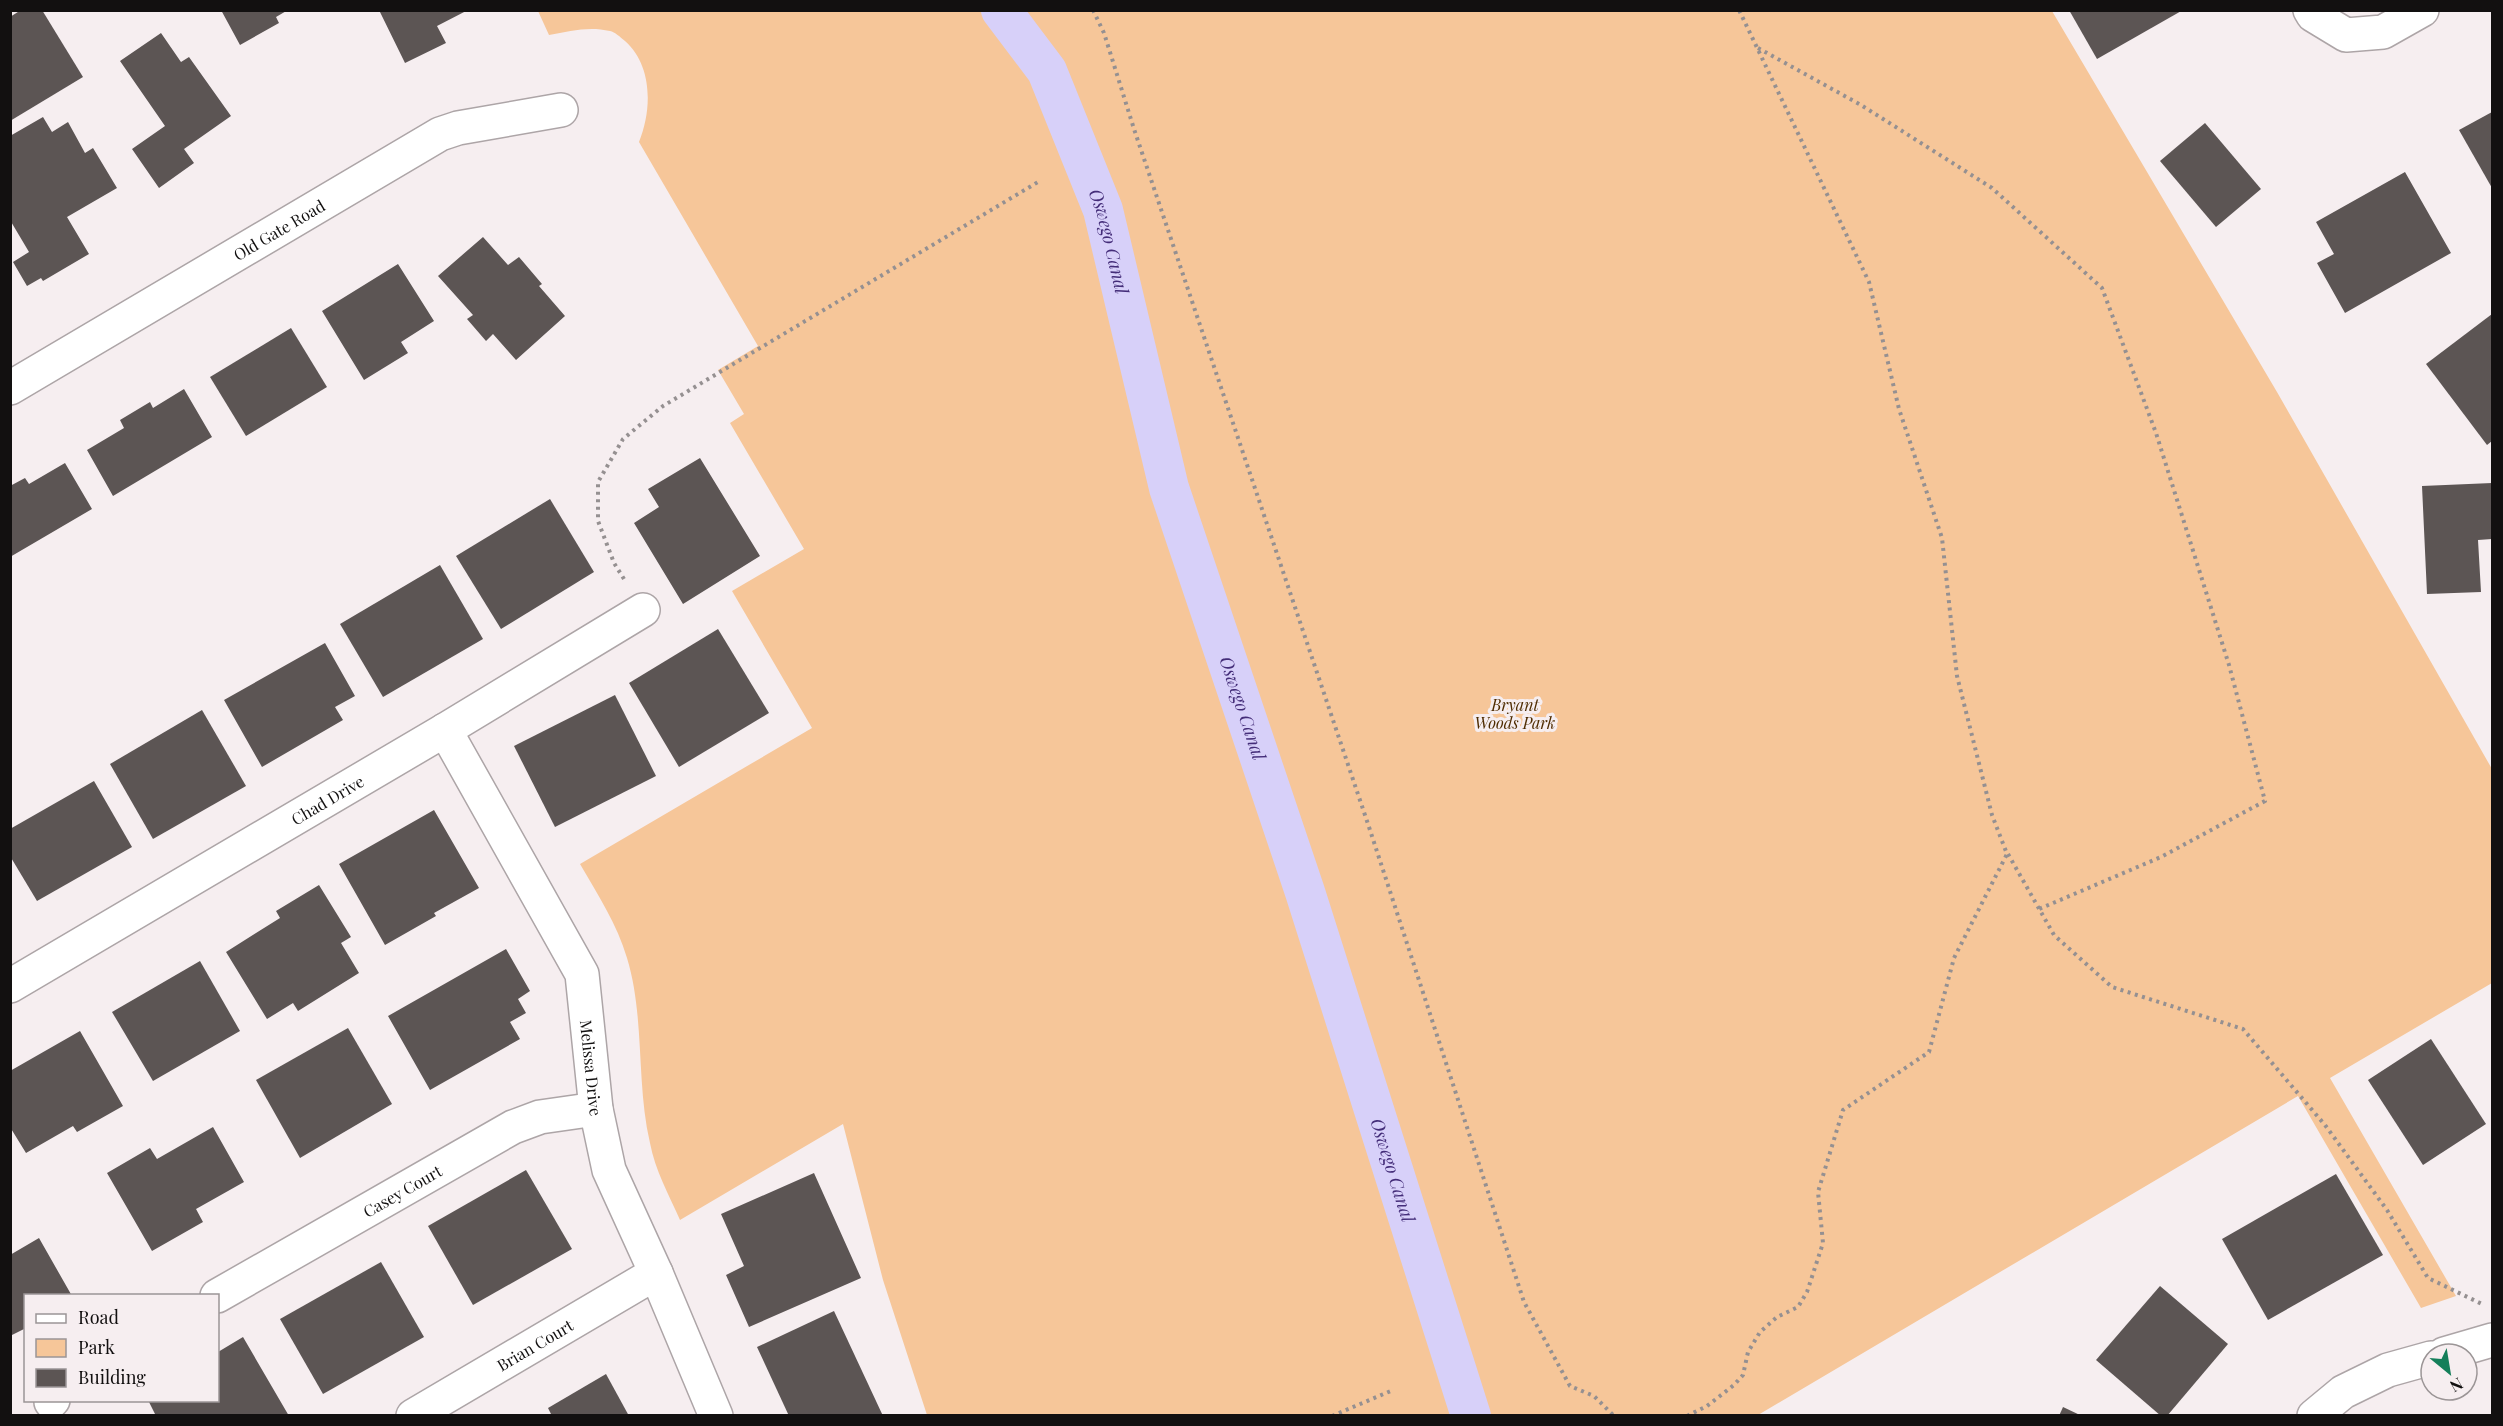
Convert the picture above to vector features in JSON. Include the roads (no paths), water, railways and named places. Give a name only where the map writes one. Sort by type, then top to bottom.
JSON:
[{"type":"street","points":[[2310,10],[2313,15],[2346,35],[2383,32],[2422,10]]},
{"type":"street","name":"Old Gate Road","points":[[10,388],[440,134],[458,128],[561,110]]},
{"type":"street","name":"Chad Drive","points":[[10,986],[445,730],[643,610]]},
{"type":"street","name":"Melissa Drive","points":[[445,730],[582,974],[596,1109],[609,1170],[716,1416]]},
{"type":"street","name":"Casey Court","points":[[219,1295],[513,1126],[540,1117],[596,1109]]},
{"type":"street","name":"Brian Court","points":[[413,1416],[656,1274]]},
{"type":"street","points":[[2314,1416],[2343,1392],[2388,1370],[2419,1361]]},
{"type":"waterway","name":"Oswego Canal","points":[[1001,10],[1047,71],[1103,210],[1169,488],[1305,892],[1471,1416]]},
{"type":"park label","name":"Bryant Woods Park","points":[[1515,713]]}]
